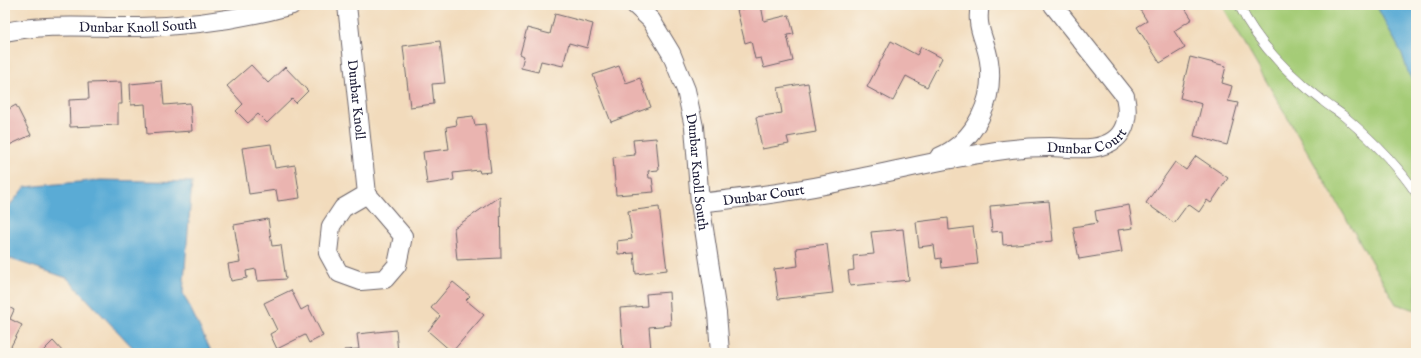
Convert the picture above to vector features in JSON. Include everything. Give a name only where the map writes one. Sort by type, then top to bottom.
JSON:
[{"type":"street","name":"Dunbar Knoll South","points":[[5,32],[28,27],[139,27],[204,23],[271,11],[292,5]]},
{"type":"street","name":"Dunbar Knoll","points":[[347,5],[368,194]]},
{"type":"street","name":"Dunbar Knoll South","points":[[635,5],[651,20],[671,53],[686,90],[694,127],[700,203],[717,313],[720,353]]},
{"type":"street","name":"Dunbar Court","points":[[922,164],[946,154],[968,136],[982,114],[990,87],[989,60],[978,18],[980,5]]},
{"type":"street","name":"Dunbar Court","points":[[700,203],[774,194],[922,164],[1006,150],[1048,147],[1099,147],[1110,143],[1118,137],[1127,118],[1128,108],[1125,96],[1054,5]]},
{"type":"street","points":[[368,194],[404,236],[397,265],[385,279],[361,281],[339,273],[328,253],[331,226],[343,208],[368,194]]},
{"type":"lane","points":[[1239,5],[1257,37],[1304,85],[1344,116],[1380,149],[1406,178],[1416,193]]},
{"type":"green space","points":[[1222,5],[1416,5],[1416,310],[1396,304]]},
{"type":"water","points":[[1376,5],[1416,5],[1416,85],[1409,75],[1402,54]]},
{"type":"water","points":[[101,180],[192,182],[183,293],[212,353],[138,353],[67,278],[5,257],[5,211],[25,187]]},
{"type":"building","points":[[761,5],[764,21],[789,15],[794,34],[787,35],[793,61],[764,68],[761,58],[755,59],[751,41],[745,43],[737,10]]},
{"type":"building","points":[[1137,5],[1183,5],[1192,19],[1174,31],[1185,48],[1160,63],[1137,27],[1147,21]]},
{"type":"building","points":[[555,14],[593,24],[587,48],[569,43],[563,66],[541,61],[538,72],[521,68],[524,56],[520,54],[527,28],[550,34]]},
{"type":"building","points":[[440,41],[445,83],[432,84],[434,104],[410,107],[403,46]]},
{"type":"building","points":[[891,41],[917,55],[921,47],[942,58],[927,87],[906,76],[893,101],[867,87]]},
{"type":"building","points":[[1190,57],[1226,66],[1222,83],[1232,86],[1228,101],[1238,103],[1227,145],[1194,136],[1202,104],[1180,98]]},
{"type":"building","points":[[251,65],[268,83],[285,67],[308,91],[296,103],[292,99],[267,123],[258,114],[248,123],[236,111],[243,104],[227,86]]},
{"type":"building","points":[[619,66],[626,83],[640,78],[651,107],[611,122],[593,75]]},
{"type":"building","points":[[162,81],[164,105],[190,103],[192,131],[147,134],[145,104],[131,105],[130,84]]},
{"type":"building","points":[[121,82],[122,104],[118,104],[118,125],[70,127],[69,100],[89,99],[88,83]]},
{"type":"building","points":[[808,83],[816,132],[787,137],[789,144],[762,149],[756,117],[782,113],[778,88]]},
{"type":"building","points":[[16,105],[31,135],[5,147],[5,111]]},
{"type":"building","points":[[473,116],[475,125],[485,124],[491,172],[480,173],[479,170],[453,173],[454,180],[427,184],[423,152],[449,149],[446,127],[457,125],[456,118]]},
{"type":"building","points":[[656,138],[659,170],[648,171],[649,178],[652,178],[654,192],[616,195],[613,157],[635,155],[633,140]]},
{"type":"building","points":[[271,144],[275,168],[295,165],[300,198],[278,201],[276,190],[249,194],[242,148]]},
{"type":"building","points":[[1196,156],[1228,178],[1211,203],[1207,200],[1199,212],[1188,204],[1174,223],[1146,203],[1175,162],[1186,170]]},
{"type":"building","points":[[500,196],[501,258],[457,260],[454,228]]},
{"type":"building","points":[[1049,201],[1053,241],[1003,245],[1002,231],[992,232],[990,206]]},
{"type":"building","points":[[1129,205],[1133,228],[1118,230],[1122,252],[1079,259],[1073,227],[1097,223],[1095,211]]},
{"type":"building","points":[[659,207],[667,270],[636,274],[634,253],[618,254],[617,241],[632,239],[628,211]]},
{"type":"building","points":[[948,218],[949,230],[973,227],[978,264],[942,268],[941,258],[936,259],[934,245],[919,247],[916,222]]},
{"type":"building","points":[[268,219],[272,246],[281,245],[286,279],[258,281],[256,269],[246,271],[247,278],[231,281],[228,264],[240,262],[234,225]]},
{"type":"building","points":[[903,229],[909,280],[850,286],[848,271],[854,270],[853,256],[874,254],[871,232]]},
{"type":"building","points":[[827,244],[833,293],[778,299],[774,269],[798,266],[796,248]]},
{"type":"building","points":[[453,282],[470,296],[466,300],[484,315],[452,352],[428,331],[440,316],[431,308]]},
{"type":"building","points":[[291,290],[301,310],[308,306],[323,336],[309,343],[305,335],[277,349],[270,334],[277,330],[264,303]]},
{"type":"building","points":[[669,292],[671,325],[649,327],[651,350],[623,352],[620,308],[647,306],[646,294]]},
{"type":"building","points":[[5,305],[14,310],[10,319],[22,325],[8,352],[5,350]]},
{"type":"building","points":[[396,330],[398,353],[344,353],[344,350],[359,349],[357,334]]},
{"type":"building","points":[[53,341],[64,353],[41,353]]}]
